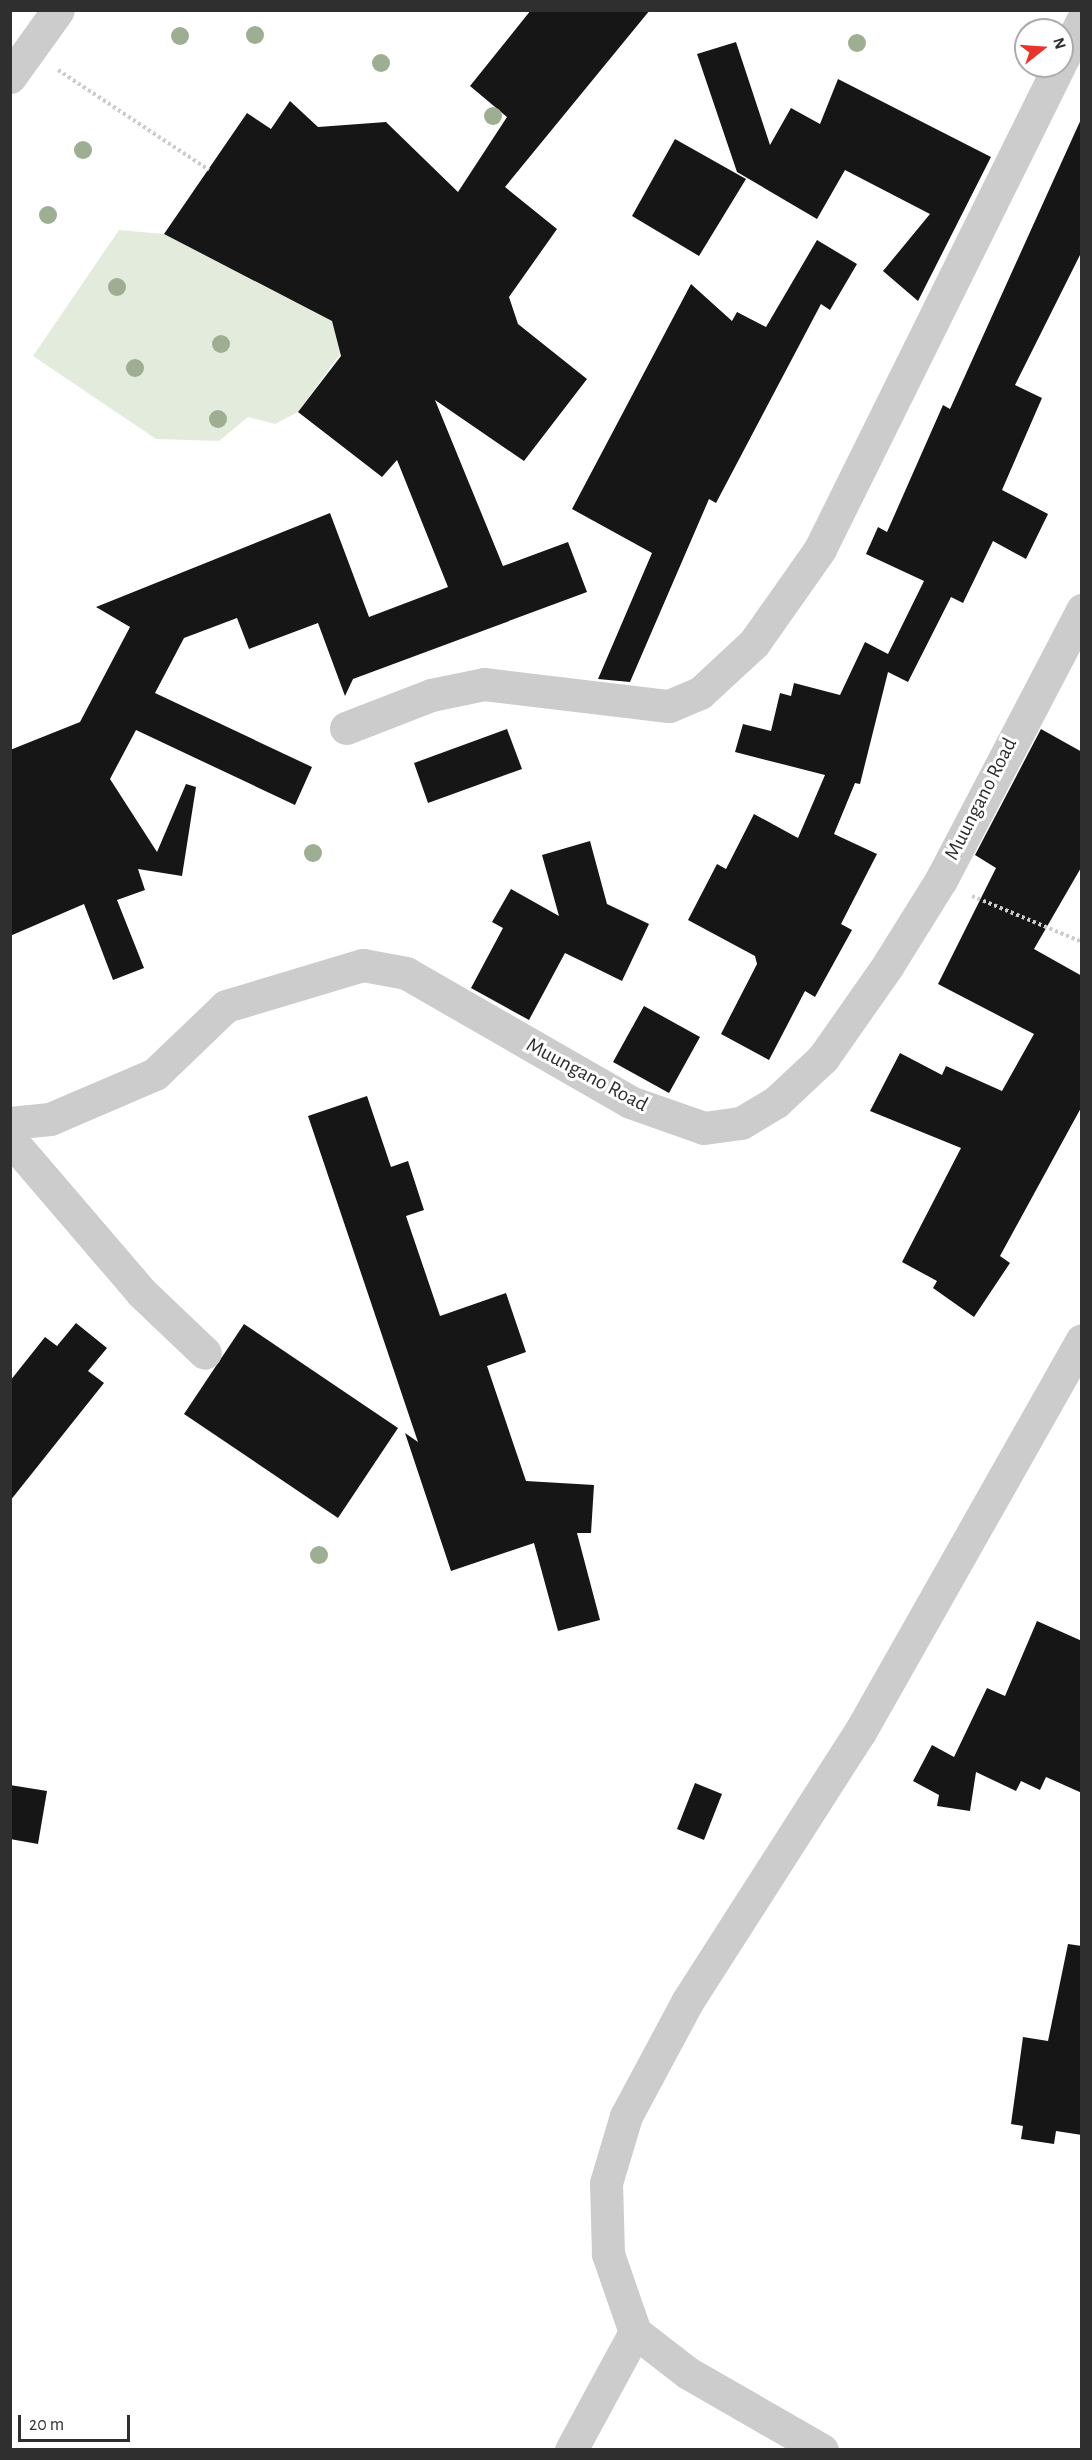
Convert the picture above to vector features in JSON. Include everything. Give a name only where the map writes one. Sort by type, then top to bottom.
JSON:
[{"type":"street","points":[[10,77],[58,10]]},
{"type":"street","points":[[1066,10],[1082,16]]},
{"type":"street","points":[[1074,37],[1082,21]]},
{"type":"street","points":[[346,728],[431,695],[484,684],[669,706],[700,693],[754,643],[820,549],[1053,78]]},
{"type":"street","name":"Muungano Road","points":[[10,1123],[50,1119],[155,1074],[226,1006],[363,965],[406,973],[630,1102],[704,1128],[741,1123],[777,1102],[823,1058],[941,880],[1082,610]]},
{"type":"street","points":[[10,1139],[141,1292],[205,1353]]},
{"type":"street","points":[[822,2450],[688,2373],[635,2332],[608,2254],[606,2183],[626,2116],[687,2002],[860,1732],[1077,1360]]},
{"type":"street","points":[[571,2450],[635,2332]]},
{"type":"path","points":[[31,50],[103,104],[208,170]]},
{"type":"path","points":[[941,880],[1082,942]]},
{"type":"green space","points":[[119,230],[164,234],[332,321],[340,354],[298,412],[275,424],[248,417],[219,441],[156,439],[33,356]]},
{"type":"building","points":[[531,10],[650,10],[505,187],[557,229],[509,297],[518,324],[587,379],[524,461],[435,400],[503,566],[568,542],[587,592],[353,679],[345,696],[318,623],[249,649],[237,618],[184,638],[155,693],[312,767],[295,805],[136,730],[110,779],[157,852],[186,784],[196,787],[182,876],[138,869],[145,890],[117,900],[144,968],[113,980],[84,904],[10,936],[10,750],[80,722],[130,627],[96,607],[330,513],[369,617],[448,587],[397,460],[382,477],[298,412],[341,356],[332,321],[164,234],[247,113],[271,129],[290,101],[318,127],[386,122],[458,192],[507,117],[470,86]]},
{"type":"building","points":[[736,42],[770,145],[791,108],[820,124],[838,79],[991,157],[918,301],[883,271],[930,214],[845,170],[817,219],[737,172],[697,54]]},
{"type":"building","points":[[1082,117],[1082,251],[1015,385],[1042,398],[1002,490],[1048,514],[1026,559],[993,541],[963,603],[951,597],[908,682],[888,672],[860,784],[855,783],[834,834],[877,854],[841,924],[852,930],[815,997],[805,991],[769,1060],[721,1034],[757,964],[755,956],[688,920],[717,864],[726,869],[754,814],[798,838],[825,775],[735,752],[743,724],[771,731],[780,693],[791,696],[794,683],[840,695],[865,642],[888,654],[924,581],[866,554],[878,527],[887,532],[943,405],[950,409]]},
{"type":"building","points":[[675,139],[746,179],[699,256],[632,216]]},
{"type":"building","points":[[817,240],[857,264],[830,310],[821,304],[716,503],[709,499],[630,682],[598,679],[652,553],[572,509],[691,284],[732,321],[737,312],[766,327]]},
{"type":"building","points":[[507,729],[522,769],[428,803],[414,763]]},
{"type":"building","points":[[1041,729],[1082,752],[1082,866],[1034,949],[1082,976],[1082,1106],[1000,1256],[1010,1263],[974,1317],[933,1288],[937,1281],[902,1262],[961,1148],[870,1111],[900,1053],[942,1075],[946,1066],[1002,1091],[1034,1034],[938,984],[996,868],[975,855]]},
{"type":"building","points":[[590,841],[607,904],[649,924],[622,981],[565,953],[529,1020],[471,988],[503,928],[492,922],[511,889],[559,916],[542,855]]},
{"type":"building","points":[[644,1006],[700,1037],[669,1093],[613,1062]]},
{"type":"building","points":[[367,1096],[391,1167],[408,1161],[424,1210],[406,1216],[440,1316],[506,1293],[526,1352],[487,1366],[526,1481],[594,1485],[591,1533],[577,1533],[600,1620],[558,1631],[534,1543],[451,1571],[405,1433],[418,1442],[308,1116]]},
{"type":"building","points":[[76,1323],[107,1348],[88,1371],[104,1383],[10,1501],[10,1381],[45,1337],[57,1346]]},
{"type":"building","points":[[244,1324],[398,1428],[338,1518],[184,1414]]},
{"type":"building","points":[[1037,1621],[1082,1641],[1082,1793],[1046,1777],[1040,1790],[1021,1781],[1016,1791],[976,1772],[970,1811],[937,1806],[939,1795],[913,1781],[932,1745],[954,1757],[987,1688],[1005,1696]]},
{"type":"building","points":[[695,1783],[722,1794],[704,1840],[677,1829]]},
{"type":"building","points":[[10,1785],[47,1791],[38,1844],[10,1839]]},
{"type":"building","points":[[1068,1944],[1082,1946],[1082,2135],[1056,2131],[1054,2144],[1021,2139],[1023,2126],[1011,2124],[1023,2037],[1048,2041]]}]
